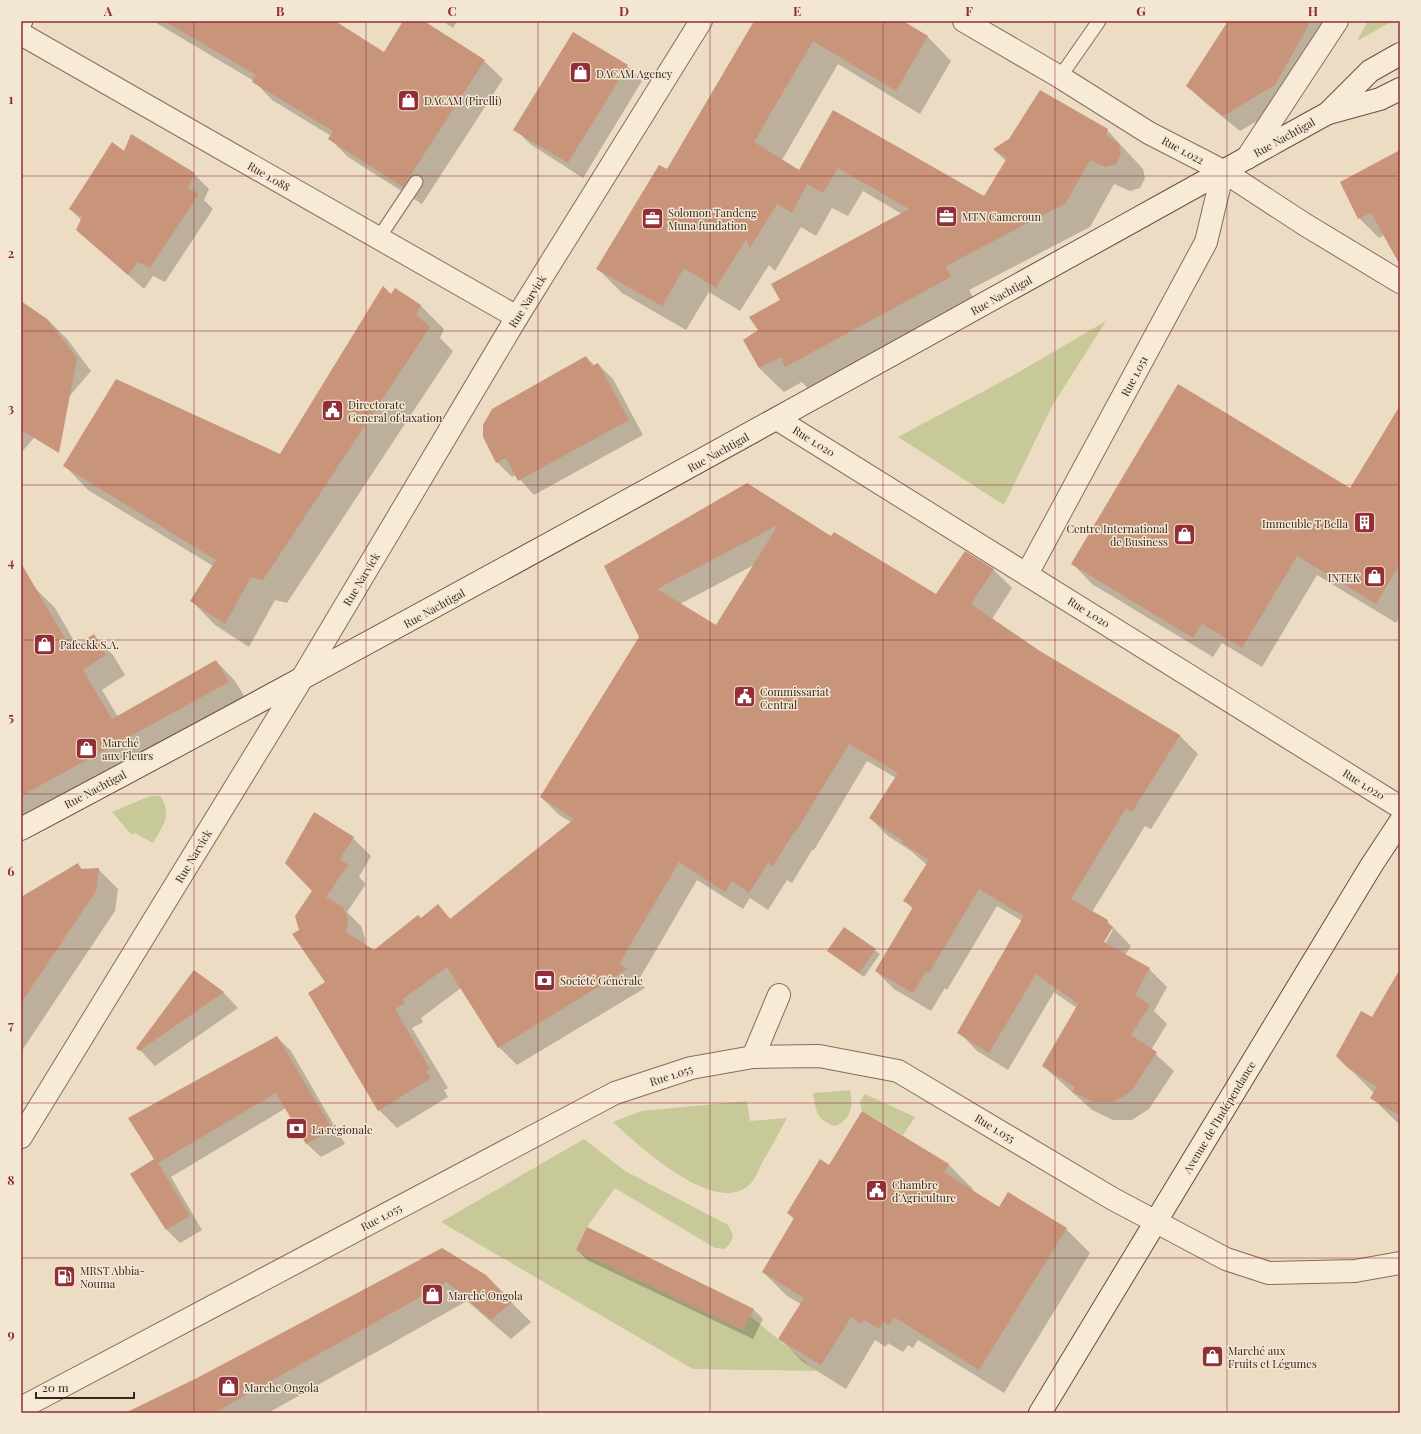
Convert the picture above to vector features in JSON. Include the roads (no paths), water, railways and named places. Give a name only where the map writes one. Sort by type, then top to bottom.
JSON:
[{"type":"street","name":"Rue Narvick","points":[[21,1138],[301,680],[517,318],[701,21]]},
{"type":"street","name":"Rue 1.022","points":[[964,21],[1060,77],[1149,133],[1223,171],[1304,224],[1400,282]]},
{"type":"street","points":[[1247,158],[1337,21]]},
{"type":"street","name":"Rue 1.088","points":[[21,34],[517,318]]},
{"type":"street","name":"Rue Nachtigal","points":[[21,829],[301,680],[777,419],[1328,113],[1370,71],[1400,54]]},
{"type":"street","points":[[1328,113],[1380,99],[1400,89]]},
{"type":"street","name":"Rue 1.051","points":[[1027,574],[1206,242],[1223,171]]},
{"type":"street","name":"Rue 1.020","points":[[777,419],[1400,806]]},
{"type":"street","name":"Avenue de l'Indépendance","points":[[1040,1413],[1367,872],[1400,822]]},
{"type":"street","points":[[753,1057],[780,995]]},
{"type":"street","name":"Rue 1.055","points":[[21,1408],[615,1093],[691,1068],[753,1057],[819,1056],[898,1071],[1113,1199],[1157,1221],[1226,1259],[1270,1273],[1354,1271],[1400,1263]]},
{"type":"lane","points":[[1060,77],[1099,21]]},
{"type":"lane","points":[[378,239],[416,182]]},
{"type":"place","name":"DACAM Agency","points":[[581,73]]},
{"type":"place","name":"DACAM (Pirelli)","points":[[408,100]]},
{"type":"place","name":"MTN Cameroun","points":[[946,216]]},
{"type":"place","name":"Solomon Tandeng Muna fundation","points":[[652,218]]},
{"type":"place","name":"Directorate General of taxation","points":[[332,410]]},
{"type":"place","name":"Immeuble T Bella","points":[[1364,523]]},
{"type":"place","name":"Centre International de Business","points":[[1184,534]]},
{"type":"place","name":"INTEK","points":[[1375,577]]},
{"type":"place","name":"Pafeckk S.A.","points":[[45,644]]},
{"type":"place","name":"Commissariat Central","points":[[744,697]]},
{"type":"place","name":"Marché aux Fleurs","points":[[86,748]]},
{"type":"place","name":"Société Générale","points":[[545,980]]},
{"type":"place","name":"La régionale","points":[[297,1129]]},
{"type":"place","name":"Chambre d'Agriculture","points":[[877,1190]]},
{"type":"place","name":"MRST Abbia- Nouma","points":[[65,1276]]},
{"type":"place","name":"Marché Ongola","points":[[433,1295]]},
{"type":"place","name":"Marché aux Fruits et Légumes","points":[[1212,1356]]},
{"type":"place","name":"Marche Ongola","points":[[229,1387]]}]
